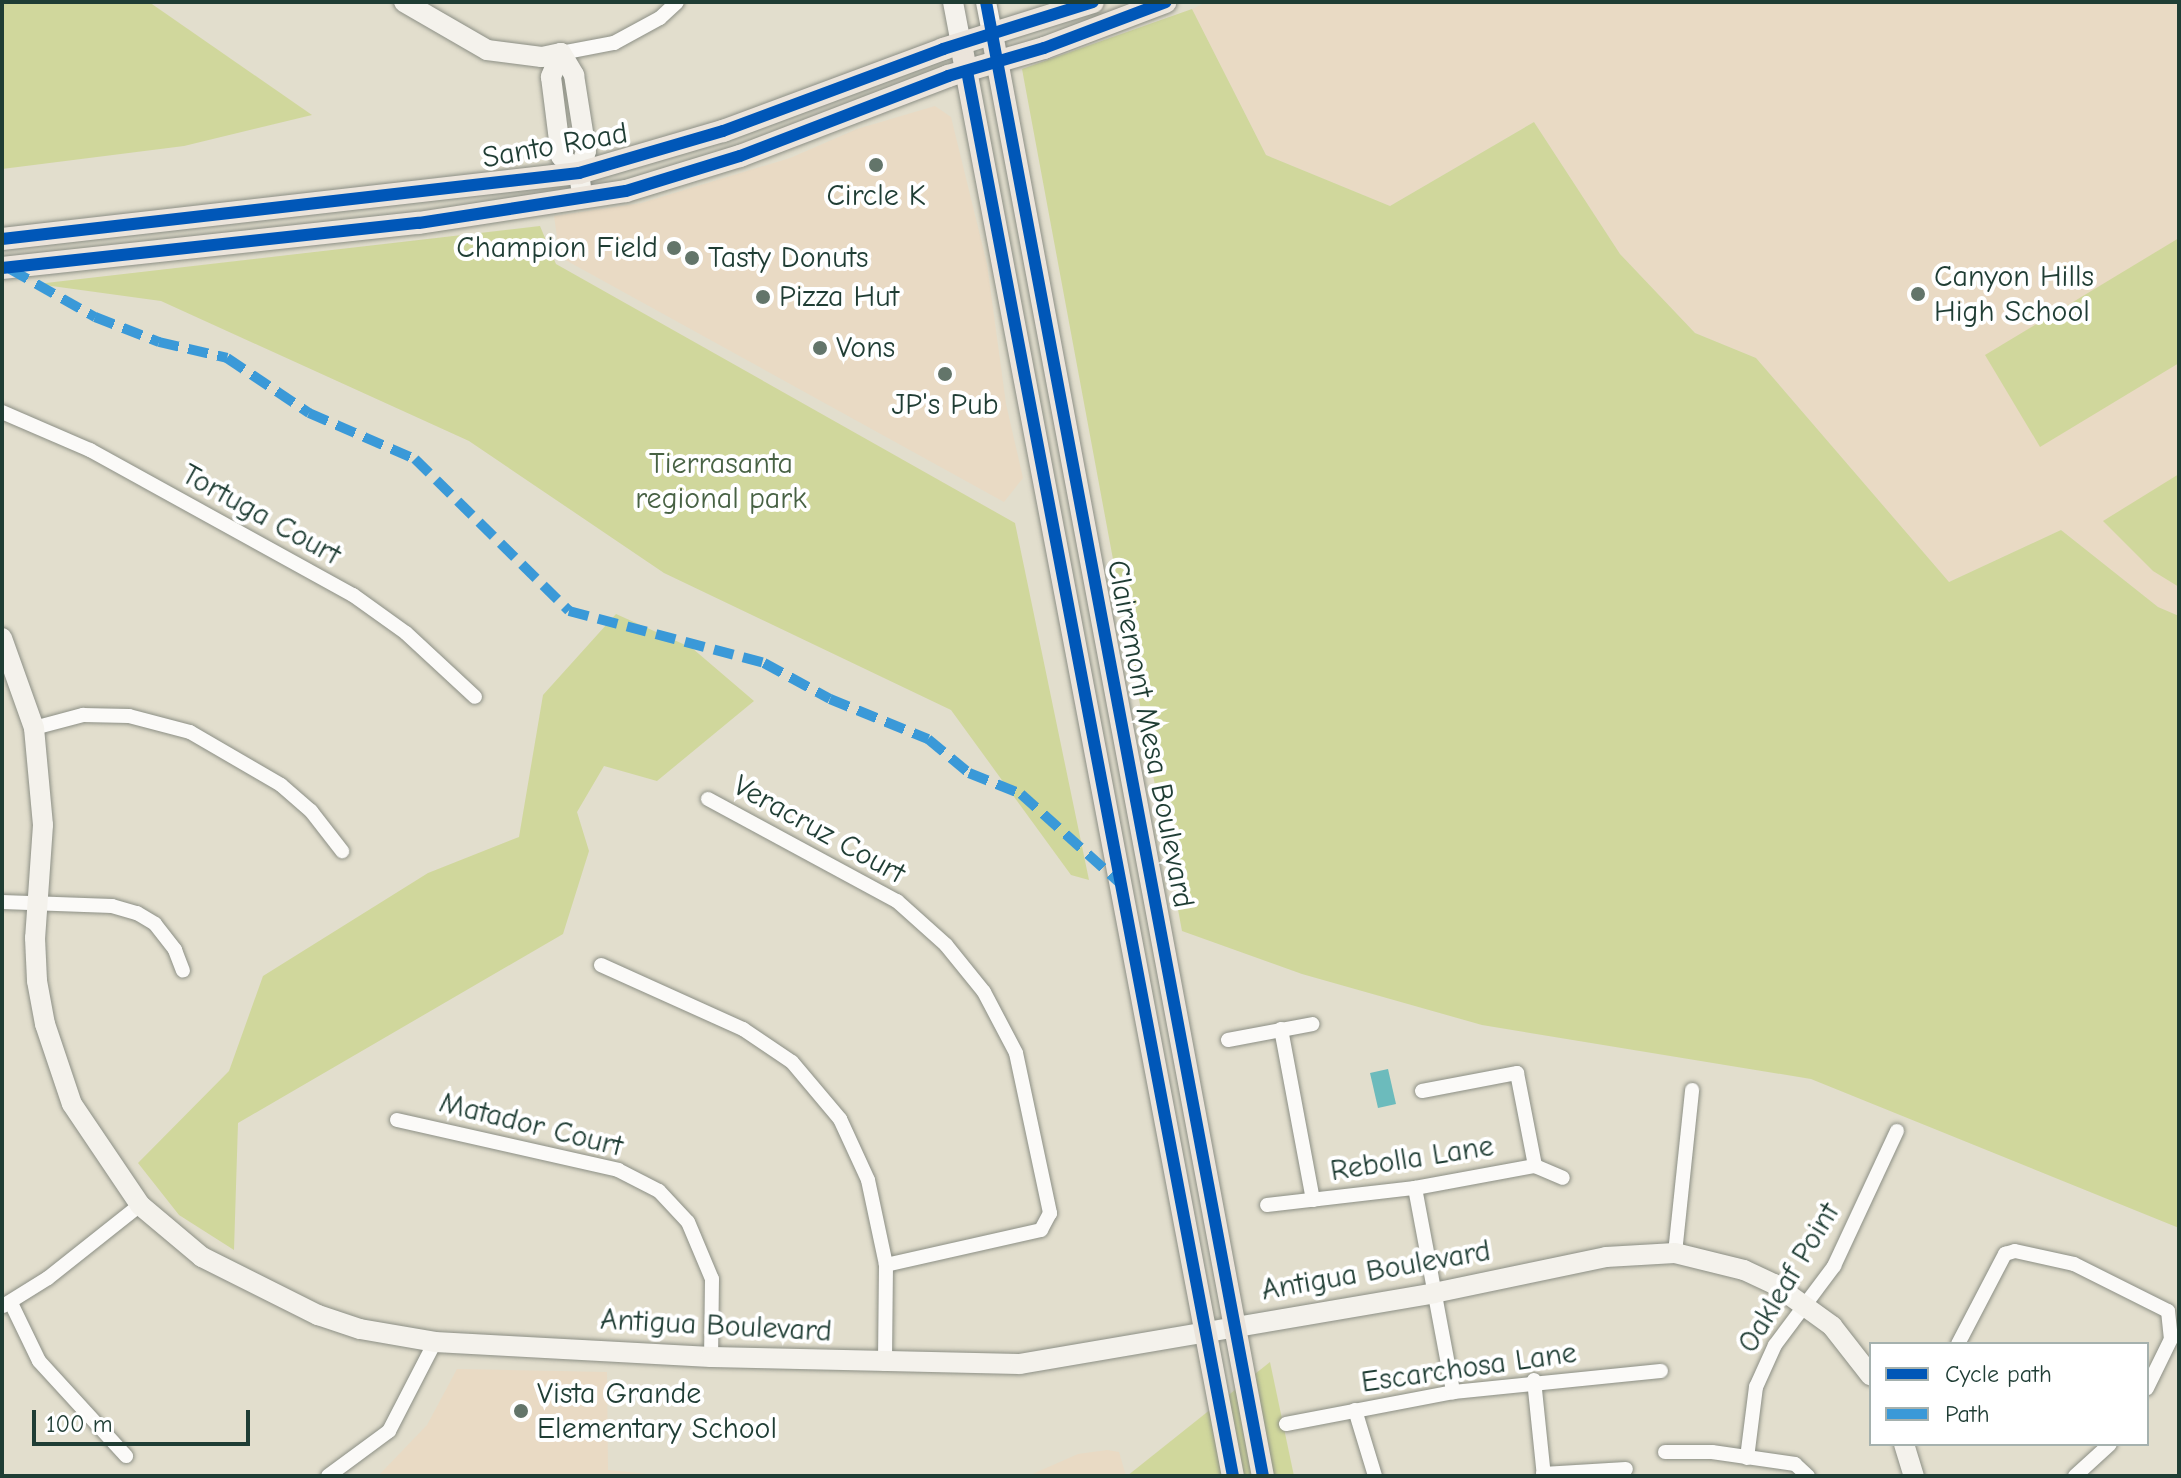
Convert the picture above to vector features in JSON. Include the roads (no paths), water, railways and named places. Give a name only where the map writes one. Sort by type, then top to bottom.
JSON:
[{"type":"main road","name":"Santo Road","points":[[2,239],[579,173],[723,131],[961,44],[1093,2]]},
{"type":"main road","name":"Santo Road","points":[[2,268],[583,200],[740,156],[967,71],[1166,2]]},
{"type":"main road","name":"Clairemont Mesa Boulevard","points":[[992,34],[1238,1327],[1263,1476]]},
{"type":"main road","name":"Clairemont Mesa Boulevard","points":[[961,44],[1233,1476]]},
{"type":"street","points":[[404,2],[487,50],[542,57],[614,43],[660,18],[677,2]]},
{"type":"street","name":"Clairemont Mesa Boulevard","points":[[953,2],[961,44]]},
{"type":"street","name":"Clairemont Mesa Boulevard","points":[[986,2],[992,34]]},
{"type":"street","points":[[561,53],[574,75],[586,151],[579,173],[583,200]]},
{"type":"street","name":"Tortuga Court","points":[[2,412],[90,450],[353,595],[406,633],[475,697]]},
{"type":"street","name":"Antigua Boulevard","points":[[2,638],[34,728],[43,825],[37,904],[40,995],[72,1104],[140,1205],[202,1257],[240,1280],[360,1329],[435,1342],[711,1357],[885,1364],[1020,1364],[1434,1293],[1606,1257],[1675,1253],[1744,1270],[1805,1304],[1852,1348],[1869,1373]]},
{"type":"street","points":[[34,728],[83,715],[129,716],[190,732],[281,785],[311,811],[342,851]]},
{"type":"street","name":"Veracruz Court","points":[[708,799],[897,901],[946,945],[984,992],[1016,1053],[1050,1213],[1041,1230],[1032,1236],[886,1265]]},
{"type":"street","points":[[2,902],[112,906],[137,913],[169,941],[183,971]]},
{"type":"street","points":[[601,965],[743,1029],[792,1062],[840,1119],[868,1180],[886,1265],[885,1364]]},
{"type":"street","points":[[1228,1040],[1313,1024]]},
{"type":"street","points":[[1281,1029],[1313,1200]]},
{"type":"street","points":[[1422,1091],[1517,1073],[1535,1166]]},
{"type":"street","points":[[1675,1253],[1692,1090]]},
{"type":"street","name":"Matador Court","points":[[397,1120],[618,1170],[659,1191],[688,1222],[712,1279],[711,1357]]},
{"type":"street","name":"Oakleaf Point","points":[[1747,1458],[1756,1387],[1775,1345],[1834,1266],[1897,1131]]},
{"type":"street","name":"Rebolla Lane","points":[[1267,1205],[1415,1188],[1535,1166],[1563,1178]]},
{"type":"street","points":[[1415,1188],[1453,1392]]},
{"type":"street","points":[[126,1456],[39,1361],[6,1305],[140,1205]]},
{"type":"street","points":[[1959,1342],[1996,1264],[2015,1251],[2074,1264],[2168,1311],[2171,1339],[2149,1384]]},
{"type":"street","points":[[328,1476],[389,1431],[435,1342]]},
{"type":"street","name":"Escarchosa Lane","points":[[1286,1424],[1534,1380],[1661,1371]]},
{"type":"street","points":[[1534,1380],[1543,1475],[1626,1469]]},
{"type":"street","points":[[1355,1410],[1375,1476]]},
{"type":"street","points":[[1905,1446],[1914,1476]]},
{"type":"street","points":[[2075,1476],[2108,1446]]},
{"type":"street","points":[[1665,1452],[1795,1464],[1808,1476]]},
{"type":"water","points":[[1388,1069],[1396,1104],[1378,1108],[1370,1073]]},
{"type":"place","name":"Circle K","points":[[876,165]]},
{"type":"place","name":"Champion Field","points":[[674,248]]},
{"type":"place","name":"Tasty Donuts","points":[[692,258]]},
{"type":"place","name":"Canyon Hills High School","points":[[1918,294]]},
{"type":"place","name":"Pizza Hut","points":[[763,297]]},
{"type":"place","name":"Vons","points":[[820,348]]},
{"type":"place","name":"JP's Pub","points":[[945,374]]},
{"type":"place","name":"Vista Grande Elementary School","points":[[521,1411]]},
{"type":"park label","name":"Tierrasanta regional park","points":[[721,481]]}]
